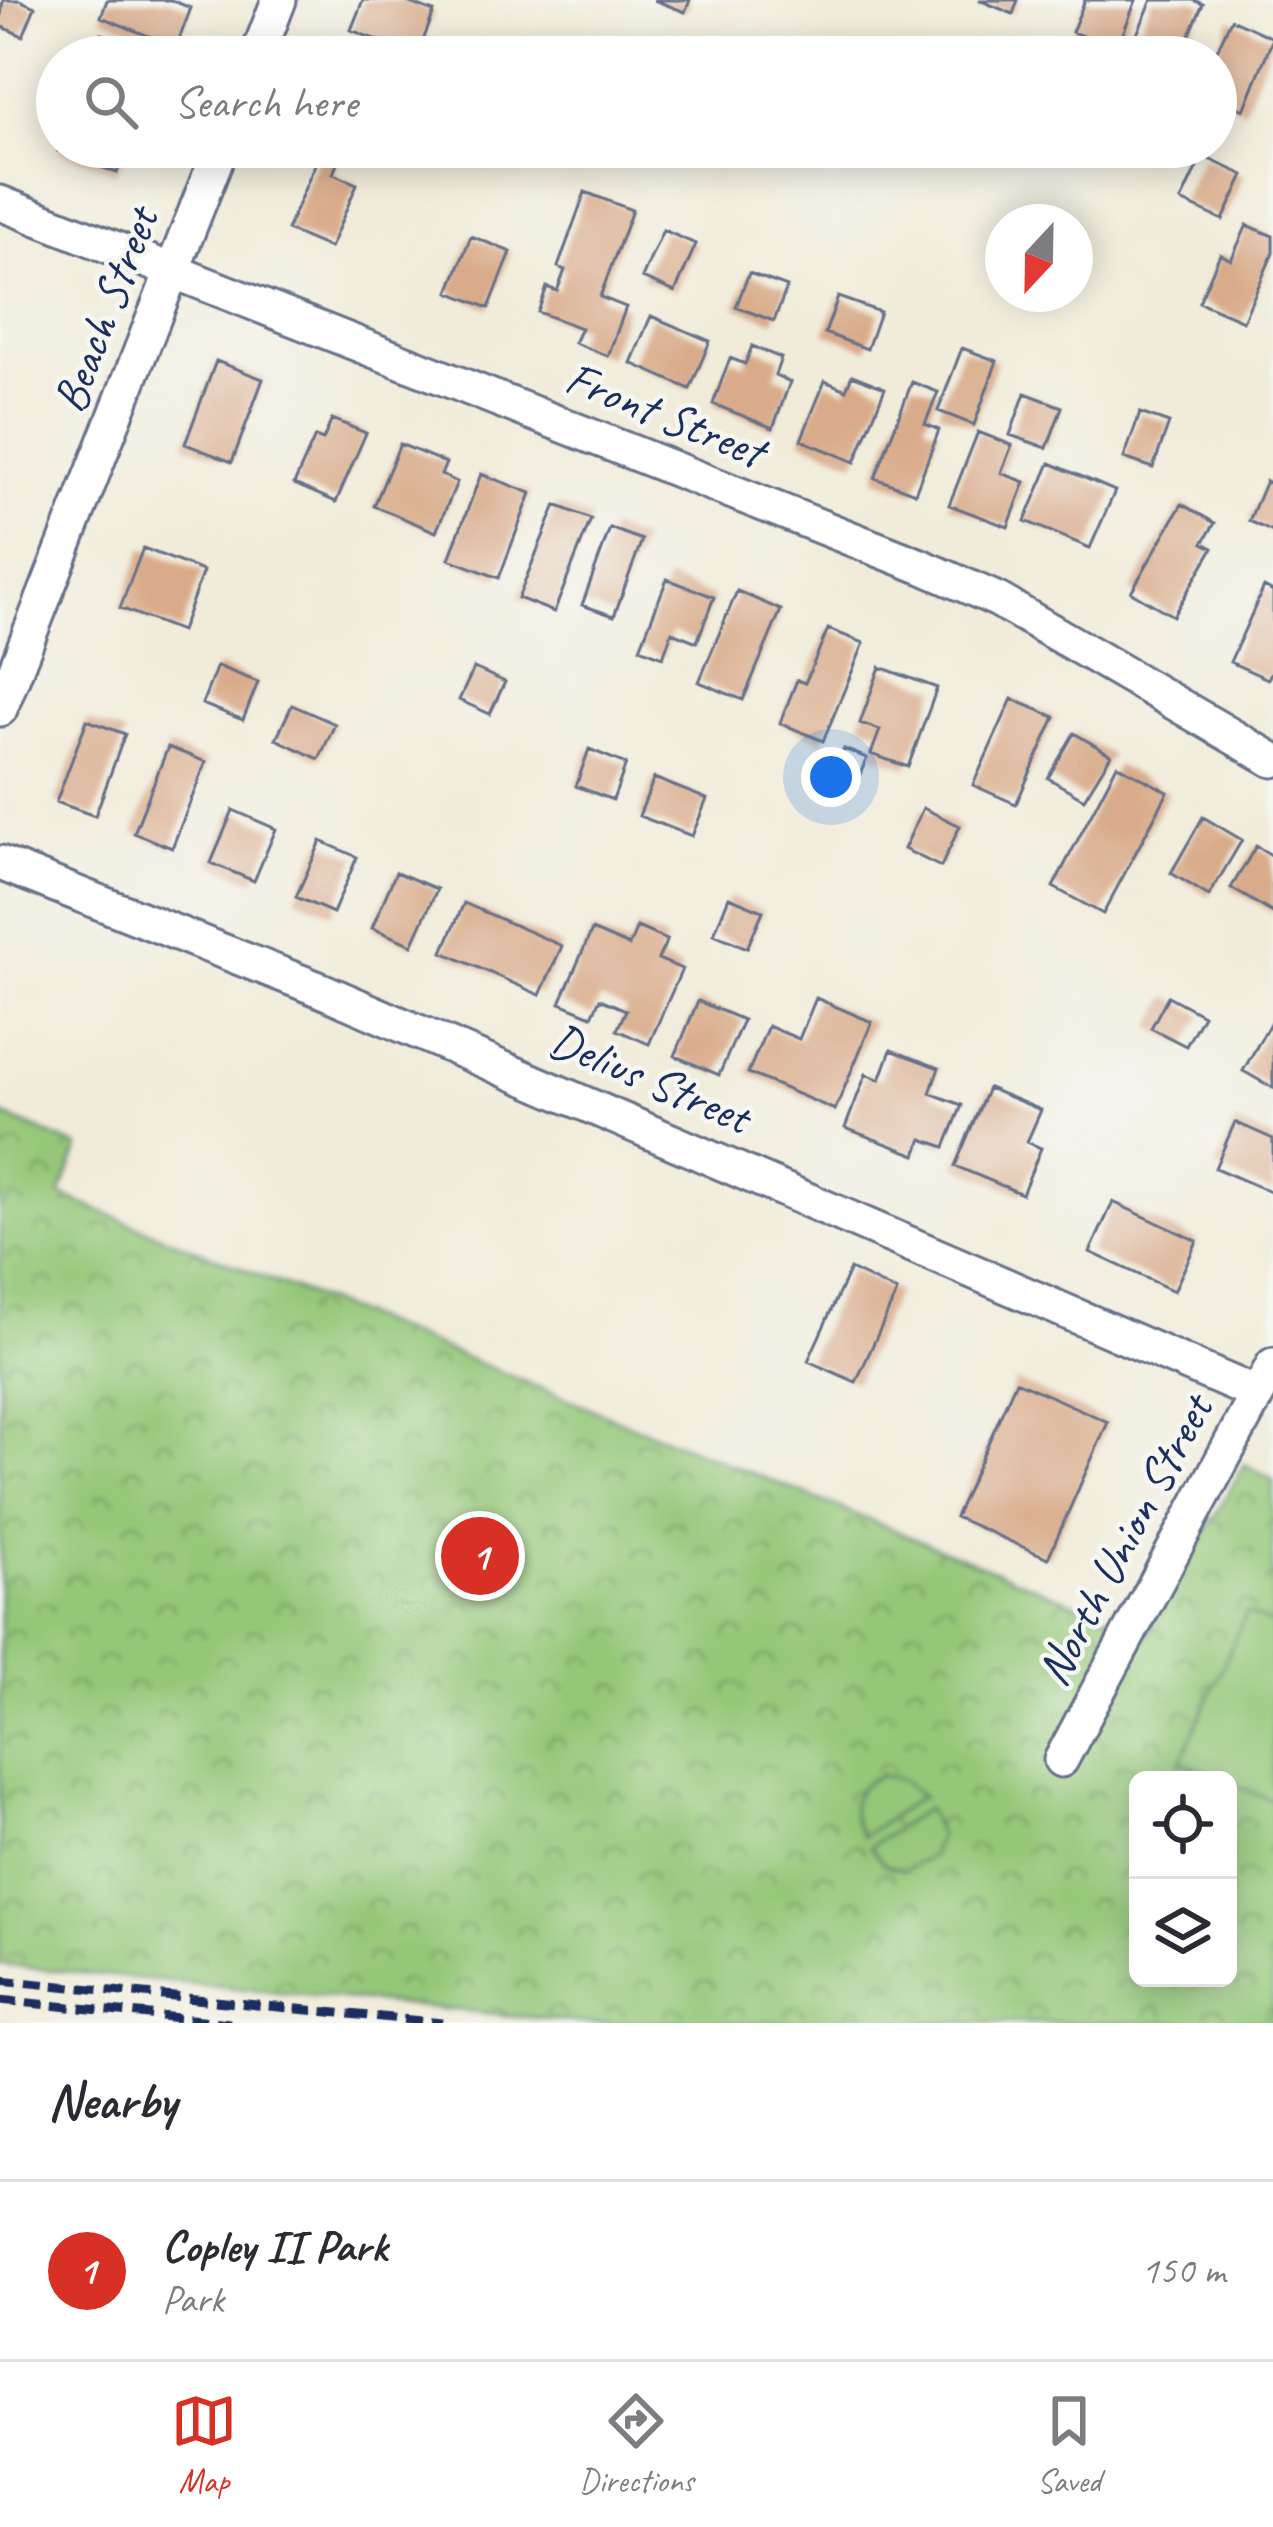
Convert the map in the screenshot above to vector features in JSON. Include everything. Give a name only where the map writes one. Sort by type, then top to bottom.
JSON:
[{"type":"street","points":[[264,36],[279,0]]},
{"type":"street","name":"Beach Street","points":[[0,709],[213,168]]},
{"type":"street","name":"Front Street","points":[[0,203],[998,600],[1273,760]]},
{"type":"street","name":"Delius Street","points":[[0,863],[1265,1380]]},
{"type":"street","name":"North Union Street","points":[[1061,1760],[1265,1380]]},
{"type":"green space","points":[[0,1114],[79,1147],[60,1195],[1148,1632],[1245,1464],[1273,1480],[1273,2023],[587,2023],[0,1965]]},
{"type":"green space","points":[[1246,1613],[1273,1625],[1273,1801],[1237,1785],[1237,1771],[1204,1771],[1181,1761]]},
{"type":"green space","points":[[882,1775],[903,1780],[920,1797],[863,1836],[854,1817],[854,1800],[863,1785]]},
{"type":"green space","points":[[927,1808],[939,1836],[931,1856],[905,1870],[885,1865],[870,1847]]},
{"type":"building","points":[[3,0],[35,7],[23,36],[0,26]]},
{"type":"building","points":[[107,0],[171,0],[191,8],[180,36],[148,36],[101,17]]},
{"type":"building","points":[[363,0],[402,0],[434,12],[425,36],[366,36],[351,30]]},
{"type":"building","points":[[654,0],[690,0],[685,12]]},
{"type":"building","points":[[979,0],[1018,0],[1013,14]]},
{"type":"building","points":[[1085,0],[1136,0],[1122,36],[1072,32]]},
{"type":"building","points":[[1152,0],[1203,4],[1189,36],[1136,36]]},
{"type":"building","points":[[1231,19],[1273,38],[1244,110],[1237,107],[1237,36],[1223,36]]},
{"type":"building","points":[[314,168],[335,168],[333,174],[357,184],[330,248],[287,230]]},
{"type":"building","points":[[1196,168],[1229,168],[1244,175],[1223,220],[1181,201]]},
{"type":"building","points":[[585,192],[632,210],[600,297],[626,307],[608,356],[574,343],[581,328],[538,312],[547,287],[557,291],[565,270],[558,267]]},
{"type":"building","points":[[1247,225],[1273,236],[1273,253],[1243,321],[1199,302],[1220,254],[1231,260]]},
{"type":"building","points":[[663,230],[696,244],[675,292],[642,278]]},
{"type":"building","points":[[471,236],[511,252],[489,308],[449,292]]},
{"type":"building","points":[[749,273],[787,287],[774,321],[736,307]]},
{"type":"building","points":[[838,297],[880,312],[867,349],[825,333]]},
{"type":"building","points":[[651,316],[710,341],[690,389],[631,363]]},
{"type":"building","points":[[752,346],[781,358],[775,375],[790,382],[773,428],[713,404],[730,358],[745,364]]},
{"type":"building","points":[[962,348],[997,361],[974,425],[938,411]]},
{"type":"building","points":[[216,361],[263,379],[232,462],[185,444]]},
{"type":"building","points":[[852,375],[885,388],[855,462],[801,440],[825,381],[846,390]]},
{"type":"building","points":[[912,382],[938,392],[925,424],[939,430],[915,493],[875,478]]},
{"type":"building","points":[[1025,393],[1062,407],[1047,448],[1010,435]]},
{"type":"building","points":[[1140,413],[1169,423],[1153,468],[1124,458]]},
{"type":"building","points":[[332,419],[366,433],[336,502],[294,484],[315,437],[323,440]]},
{"type":"building","points":[[978,432],[1012,445],[1001,473],[1025,482],[1008,527],[949,505]]},
{"type":"building","points":[[400,444],[446,463],[441,475],[457,482],[436,532],[374,506]]},
{"type":"building","points":[[1050,463],[1115,491],[1090,548],[1025,521]]},
{"type":"building","points":[[481,474],[531,493],[499,578],[449,559]]},
{"type":"building","points":[[1266,481],[1273,484],[1273,532],[1249,521]]},
{"type":"building","points":[[1182,504],[1215,523],[1203,543],[1213,548],[1173,616],[1131,592]]},
{"type":"building","points":[[556,505],[591,519],[554,612],[518,598]]},
{"type":"building","points":[[610,528],[642,540],[614,616],[582,605]]},
{"type":"building","points":[[143,548],[203,571],[181,631],[120,608]]},
{"type":"building","points":[[667,579],[714,597],[697,642],[672,632],[663,657],[640,648]]},
{"type":"building","points":[[1264,587],[1273,592],[1273,669],[1268,679],[1230,662]]},
{"type":"building","points":[[737,591],[781,610],[743,700],[699,682]]},
{"type":"building","points":[[828,629],[864,643],[823,741],[780,723],[797,680],[805,683]]},
{"type":"building","points":[[217,666],[258,682],[243,720],[202,704]]},
{"type":"building","points":[[880,667],[937,688],[908,767],[871,754],[880,730],[860,723]]},
{"type":"building","points":[[474,668],[505,682],[490,714],[459,700]]},
{"type":"building","points":[[1012,699],[1055,717],[1016,804],[973,785]]},
{"type":"building","points":[[292,705],[335,724],[319,759],[276,739]]},
{"type":"building","points":[[87,720],[125,734],[95,816],[56,802]]},
{"type":"building","points":[[1074,733],[1111,755],[1084,799],[1048,778]]},
{"type":"building","points":[[168,747],[206,762],[172,848],[134,833]]},
{"type":"building","points":[[589,749],[626,764],[613,800],[576,786]]},
{"type":"building","points":[[844,749],[867,758],[852,793],[830,783]]},
{"type":"building","points":[[1117,765],[1168,792],[1103,914],[1053,887]]},
{"type":"building","points":[[654,778],[707,799],[692,836],[639,816]]},
{"type":"building","points":[[923,808],[960,826],[941,867],[904,849]]},
{"type":"building","points":[[233,810],[276,829],[254,881],[211,863]]},
{"type":"building","points":[[1203,817],[1242,840],[1209,896],[1171,873]]},
{"type":"building","points":[[321,841],[357,857],[333,913],[296,897]]},
{"type":"building","points":[[1256,846],[1273,856],[1273,913],[1231,888]]},
{"type":"building","points":[[396,872],[437,889],[412,945],[372,928]]},
{"type":"building","points":[[729,897],[763,911],[747,948],[714,934]]},
{"type":"building","points":[[464,903],[562,946],[540,995],[443,952]]},
{"type":"building","points":[[637,927],[667,940],[658,959],[682,969],[649,1044],[617,1030],[626,1010],[600,999],[592,1016],[560,1003],[592,930],[629,946]]},
{"type":"building","points":[[1168,996],[1203,1015],[1186,1046],[1151,1028]]},
{"type":"building","points":[[816,998],[872,1022],[835,1110],[748,1073],[768,1026],[799,1039]]},
{"type":"building","points":[[698,1001],[743,1020],[719,1075],[675,1056]]},
{"type":"building","points":[[1273,1018],[1273,1088],[1243,1071]]},
{"type":"building","points":[[891,1050],[939,1068],[930,1093],[962,1105],[945,1147],[922,1139],[916,1155],[845,1128],[866,1074],[880,1080]]},
{"type":"building","points":[[988,1088],[1041,1110],[1027,1142],[1041,1148],[1022,1194],[955,1166]]},
{"type":"building","points":[[1235,1122],[1273,1139],[1273,1193],[1215,1168]]},
{"type":"building","points":[[1113,1202],[1197,1241],[1174,1291],[1090,1252]]},
{"type":"building","points":[[850,1269],[897,1292],[856,1382],[808,1361]]},
{"type":"building","points":[[1016,1381],[1108,1422],[1048,1558],[955,1517]]},
{"type":"railway","points":[[0,1980],[442,2023]]},
{"type":"railway","points":[[0,2000],[230,2023]]},
{"type":"place","name":"Copley II Park","points":[[480,1556]]}]
